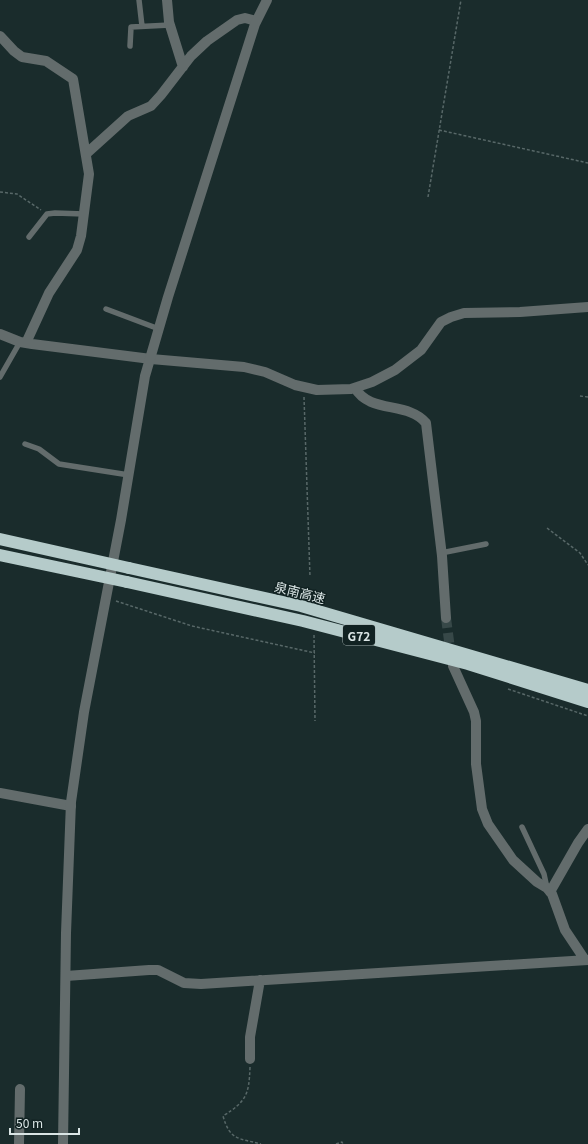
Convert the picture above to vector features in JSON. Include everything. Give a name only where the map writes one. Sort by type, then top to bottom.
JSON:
[{"type":"highway","name":"泉南高速","points":[[0,539],[301,606],[588,690]]},
{"type":"highway","name":"G72","points":[[0,555],[302,621],[461,662],[588,702]]},
{"type":"street","points":[[167,0],[166,10],[183,66]]},
{"type":"street","points":[[63,1144],[71,806],[84,712],[129,475],[145,376],[256,21],[267,0]]},
{"type":"street","points":[[86,153],[128,116],[151,106],[162,95],[183,66],[207,41],[236,20],[245,18],[256,21]]},
{"type":"street","points":[[0,36],[22,57],[46,61],[73,79],[89,174],[84,214],[77,250],[48,293],[23,343]]},
{"type":"street","points":[[0,334],[23,343],[150,359],[244,367],[265,372],[295,385],[317,390],[354,388],[372,382],[395,370],[421,350],[441,322],[464,313],[520,312],[588,307]]},
{"type":"street","points":[[354,388],[363,398],[375,404],[420,416],[426,423],[441,552],[446,618]]},
{"type":"street","points":[[453,666],[474,712],[476,721],[476,764],[482,809],[488,824],[513,860],[548,890],[566,930],[586,960]]},
{"type":"street","points":[[0,793],[71,806]]},
{"type":"street","points":[[548,890],[588,829]]},
{"type":"street","points":[[66,976],[158,970],[184,984],[586,960]]},
{"type":"street","points":[[250,1059],[250,1037],[260,980]]},
{"type":"street","points":[[19,1144],[20,1089]]},
{"type":"lane","points":[[139,0],[142,26]]},
{"type":"lane","points":[[130,46],[131,27],[170,25]]},
{"type":"lane","points":[[28,236],[47,214],[84,214]]},
{"type":"lane","points":[[106,309],[159,329]]},
{"type":"lane","points":[[0,377],[23,343]]},
{"type":"lane","points":[[25,444],[39,449],[59,464],[129,475]]},
{"type":"lane","points":[[441,552],[486,544]]},
{"type":"lane","points":[[522,827],[544,874],[548,890]]},
{"type":"path","points":[[428,196],[461,0]]},
{"type":"path","points":[[439,130],[588,163]]},
{"type":"path","points":[[0,192],[17,194],[47,214]]},
{"type":"path","points":[[304,387],[310,577]]},
{"type":"path","points":[[580,396],[588,397]]},
{"type":"path","points":[[547,528],[580,553],[588,565]]},
{"type":"path","points":[[106,597],[192,626],[315,653]]},
{"type":"path","points":[[314,631],[315,721]]},
{"type":"path","points":[[508,689],[588,716]]},
{"type":"path","points":[[250,1059],[249,1088],[244,1099],[234,1109],[223,1116],[227,1130],[234,1137],[261,1144]]},
{"type":"path","points":[[336,1144],[342,1142],[343,1144]]},
{"type":"tunnel","points":[[446,618],[451,656]]}]
